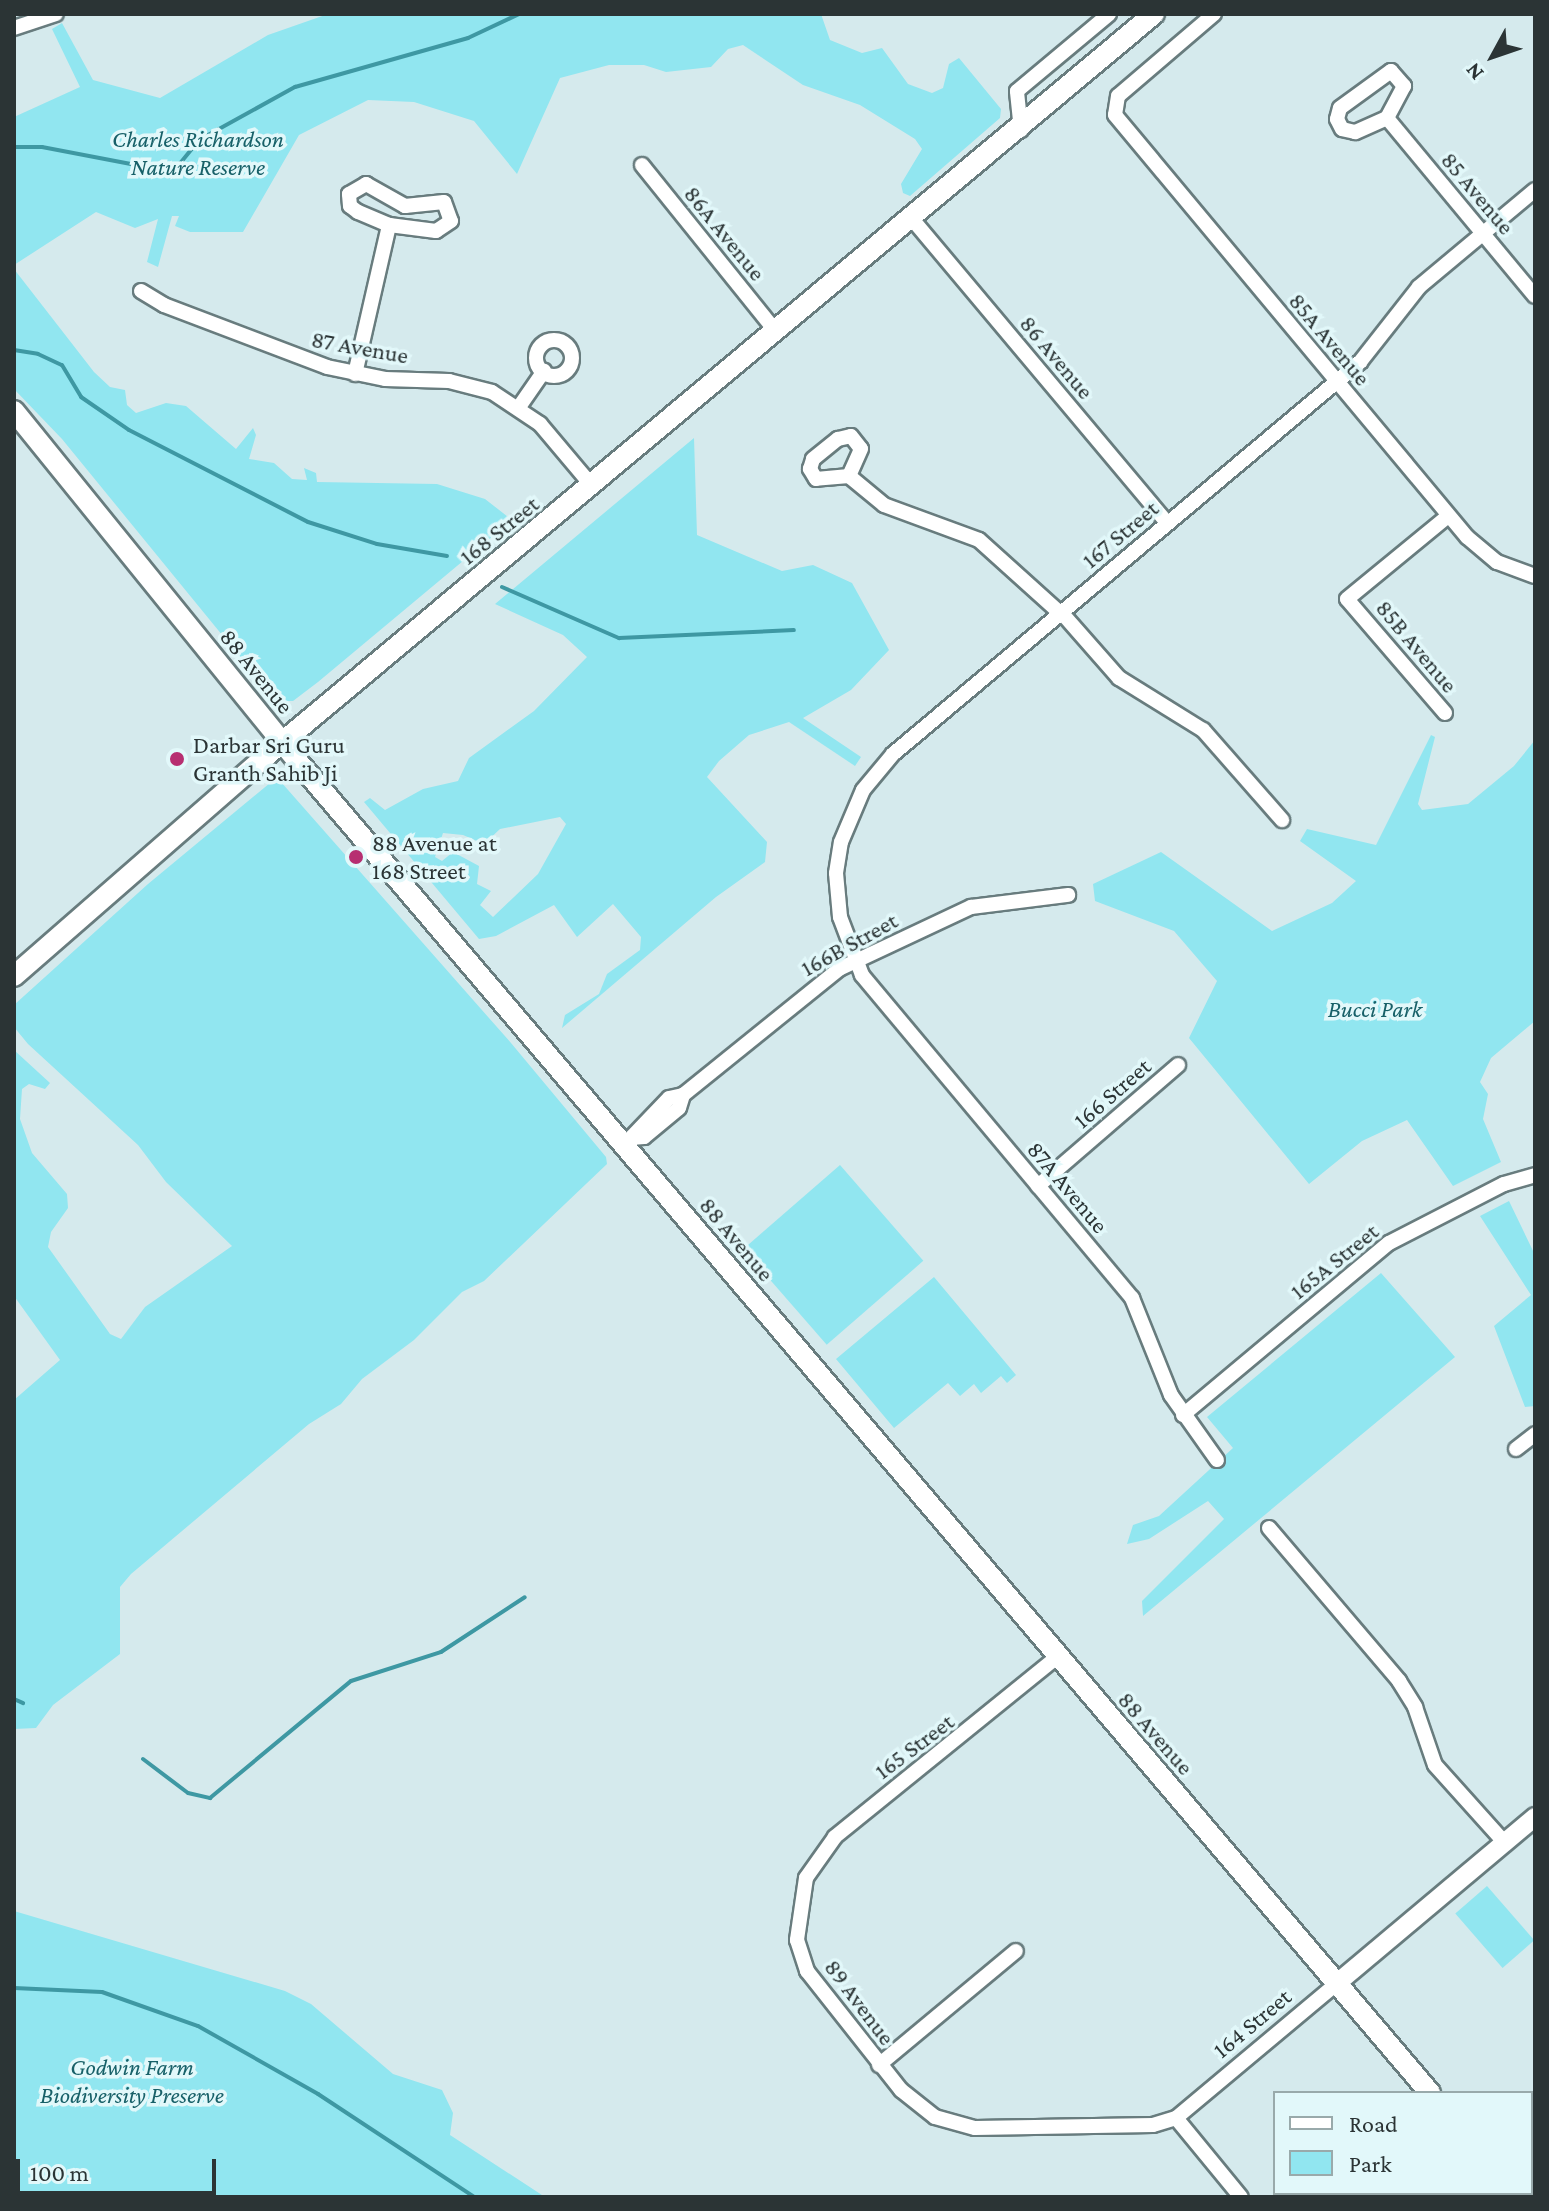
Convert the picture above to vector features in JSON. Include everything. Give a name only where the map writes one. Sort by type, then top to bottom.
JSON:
[{"type":"main road","name":"168 Street","points":[[14,976],[282,742],[593,487],[774,329],[1021,130],[1154,14]]},
{"type":"main road","name":"88 Avenue","points":[[14,411],[282,742],[630,1137],[1057,1657],[1428,2091]]},
{"type":"street","points":[[14,28],[56,14]]},
{"type":"street","points":[[1021,130],[1017,91],[1109,14]]},
{"type":"street","name":"85A Avenue","points":[[1214,14],[1120,94],[1112,106],[1122,125],[1448,516],[1492,559],[1535,576]]},
{"type":"street","points":[[1391,71],[1401,77],[1404,88],[1387,118],[1355,132],[1342,129],[1337,119],[1344,104],[1391,71]]},
{"type":"street","name":"85 Avenue","points":[[1387,118],[1535,296]]},
{"type":"street","name":"86A Avenue","points":[[642,165],[774,329]]},
{"type":"street","points":[[366,184],[391,202],[416,208],[439,201],[451,211],[449,224],[439,231],[389,225],[352,208],[350,191],[366,184]]},
{"type":"street","name":"167 Street","points":[[855,961],[841,926],[836,873],[844,831],[863,790],[893,754],[1337,381],[1372,349],[1416,291],[1535,190]]},
{"type":"street","name":"86 Avenue","points":[[913,220],[1167,523]]},
{"type":"street","points":[[355,374],[389,225]]},
{"type":"street","name":"87 Avenue","points":[[141,291],[159,303],[229,326],[298,358],[355,374],[466,383],[519,407],[593,487]]},
{"type":"street","points":[[519,407],[544,371]]},
{"type":"street","points":[[849,476],[884,505],[979,540],[1061,612],[1119,678],[1203,730],[1282,820]]},
{"type":"street","name":"85B Avenue","points":[[1445,713],[1347,599],[1448,516]]},
{"type":"street","name":"166B Street","points":[[630,1137],[669,1098],[683,1095],[801,996],[855,961],[978,905],[1068,895]]},
{"type":"street","name":"87A Avenue","points":[[855,961],[877,997],[1132,1298],[1183,1415],[1217,1460]]},
{"type":"street","name":"166 Street","points":[[1038,1186],[1178,1065]]},
{"type":"street","name":"165A Street","points":[[1183,1415],[1389,1243],[1504,1184],[1535,1175]]},
{"type":"street","points":[[1516,1449],[1535,1434]]},
{"type":"street","points":[[1269,1528],[1399,1681],[1415,1707],[1435,1765],[1505,1843]]},
{"type":"street","name":"165 Street","points":[[806,1878],[835,1837],[1057,1657]]},
{"type":"street","name":"164 Street","points":[[947,2122],[975,2128],[1135,2128],[1176,2118],[1535,1817]]},
{"type":"street","name":"89 Avenue","points":[[806,1878],[797,1940],[807,1971],[879,2065],[911,2101],[947,2122]]},
{"type":"street","points":[[879,2065],[1016,1951]]},
{"type":"street","points":[[1176,2118],[1241,2197]]},
{"type":"green space","name":"Charles Richardson Nature Reserve","points":[[328,14],[821,14],[830,40],[862,53],[882,48],[908,84],[932,93],[943,88],[949,64],[959,58],[1001,109],[1000,118],[910,196],[903,193],[901,184],[922,149],[915,139],[860,105],[803,85],[743,45],[728,49],[711,67],[666,72],[644,65],[609,65],[560,78],[517,174],[474,121],[414,102],[368,100],[299,135],[243,232],[190,232],[175,226],[179,216],[172,216],[158,267],[147,262],[158,219],[135,228],[96,212],[14,265],[14,117],[80,87],[52,29],[62,23],[93,80],[160,98],[268,35]]},
{"type":"green space","points":[[14,269],[94,372],[110,387],[125,390],[127,405],[136,413],[166,403],[186,406],[236,449],[253,428],[256,435],[249,459],[274,463],[292,479],[307,480],[304,468],[316,473],[317,482],[437,484],[485,499],[512,520],[318,682],[293,701],[276,701],[62,439],[14,389]]},
{"type":"green space","points":[[694,438],[697,535],[782,571],[813,565],[852,583],[889,650],[851,690],[803,718],[861,757],[855,766],[789,722],[749,735],[719,761],[707,777],[767,842],[765,862],[716,897],[562,1028],[565,1015],[599,994],[607,974],[640,950],[641,937],[613,904],[577,937],[554,905],[496,936],[479,939],[364,802],[370,798],[385,810],[423,789],[458,781],[469,758],[534,711],[587,657],[563,635],[495,604]],"holes":[[[560,817],[566,824],[538,874],[493,917],[480,905],[491,891],[477,884],[479,866],[453,852],[442,861],[435,857],[443,833],[463,835],[484,844],[500,829]]]},
{"type":"green space","name":"Bucci Park","points":[[1431,735],[1435,737],[1418,804],[1422,810],[1468,804],[1514,766],[1535,740],[1535,1021],[1491,1058],[1480,1082],[1488,1094],[1483,1119],[1501,1162],[1453,1186],[1407,1120],[1362,1141],[1309,1184],[1189,1038],[1217,981],[1174,931],[1095,901],[1093,884],[1161,852],[1272,931],[1332,903],[1356,881],[1300,841],[1307,829],[1376,845]]},
{"type":"green space","points":[[281,782],[511,1043],[606,1157],[607,1164],[484,1281],[462,1292],[414,1340],[362,1379],[341,1404],[309,1424],[131,1574],[120,1587],[120,1654],[53,1705],[36,1728],[14,1729],[14,1400],[60,1360],[14,1296],[14,1050],[50,1083],[45,1089],[29,1084],[22,1089],[20,1119],[32,1153],[67,1194],[68,1208],[51,1232],[48,1247],[110,1334],[121,1339],[145,1307],[232,1246],[166,1182],[138,1145],[28,1044],[14,1027],[14,1005],[148,884],[270,783]]},
{"type":"green space","points":[[840,1165],[923,1261],[827,1345],[743,1249]]},
{"type":"green space","points":[[1509,1201],[1535,1255],[1535,1406],[1525,1407],[1494,1326],[1531,1295],[1480,1216]]},
{"type":"green space","points":[[1381,1273],[1455,1357],[1143,1616],[1142,1601],[1224,1519],[1208,1501],[1149,1539],[1127,1544],[1133,1525],[1159,1516],[1233,1448],[1207,1417]]},
{"type":"green space","points":[[934,1277],[1016,1375],[1007,1383],[1001,1376],[981,1393],[974,1384],[960,1396],[948,1383],[894,1428],[836,1359]]},
{"type":"green space","points":[[1487,1886],[1534,1940],[1503,1968],[1455,1914]]},
{"type":"green space","name":"Godwin Farm Biodiversity Preserve","points":[[14,1911],[285,1991],[311,2004],[393,2074],[442,2090],[453,2113],[450,2135],[545,2197],[14,2197]]},
{"type":"waterway","points":[[14,147],[42,147],[173,172],[199,140],[295,87],[468,38],[519,14]]},
{"type":"waterway","points":[[14,350],[38,354],[62,365],[81,397],[129,430],[308,522],[377,544],[447,556]]},
{"type":"waterway","points":[[502,587],[619,638],[794,630]]},
{"type":"waterway","points":[[143,1759],[188,1793],[210,1798],[351,1681],[441,1652],[525,1597]]},
{"type":"waterway","points":[[14,1699],[23,1703]]},
{"type":"waterway","points":[[14,1988],[102,1992],[198,2026],[318,2094],[474,2197]]},
{"type":"place","name":"Darbar Sri Guru Granth Sahib Ji","points":[[177,759]]},
{"type":"place","name":"88 Avenue at 168 Street","points":[[356,857]]}]
